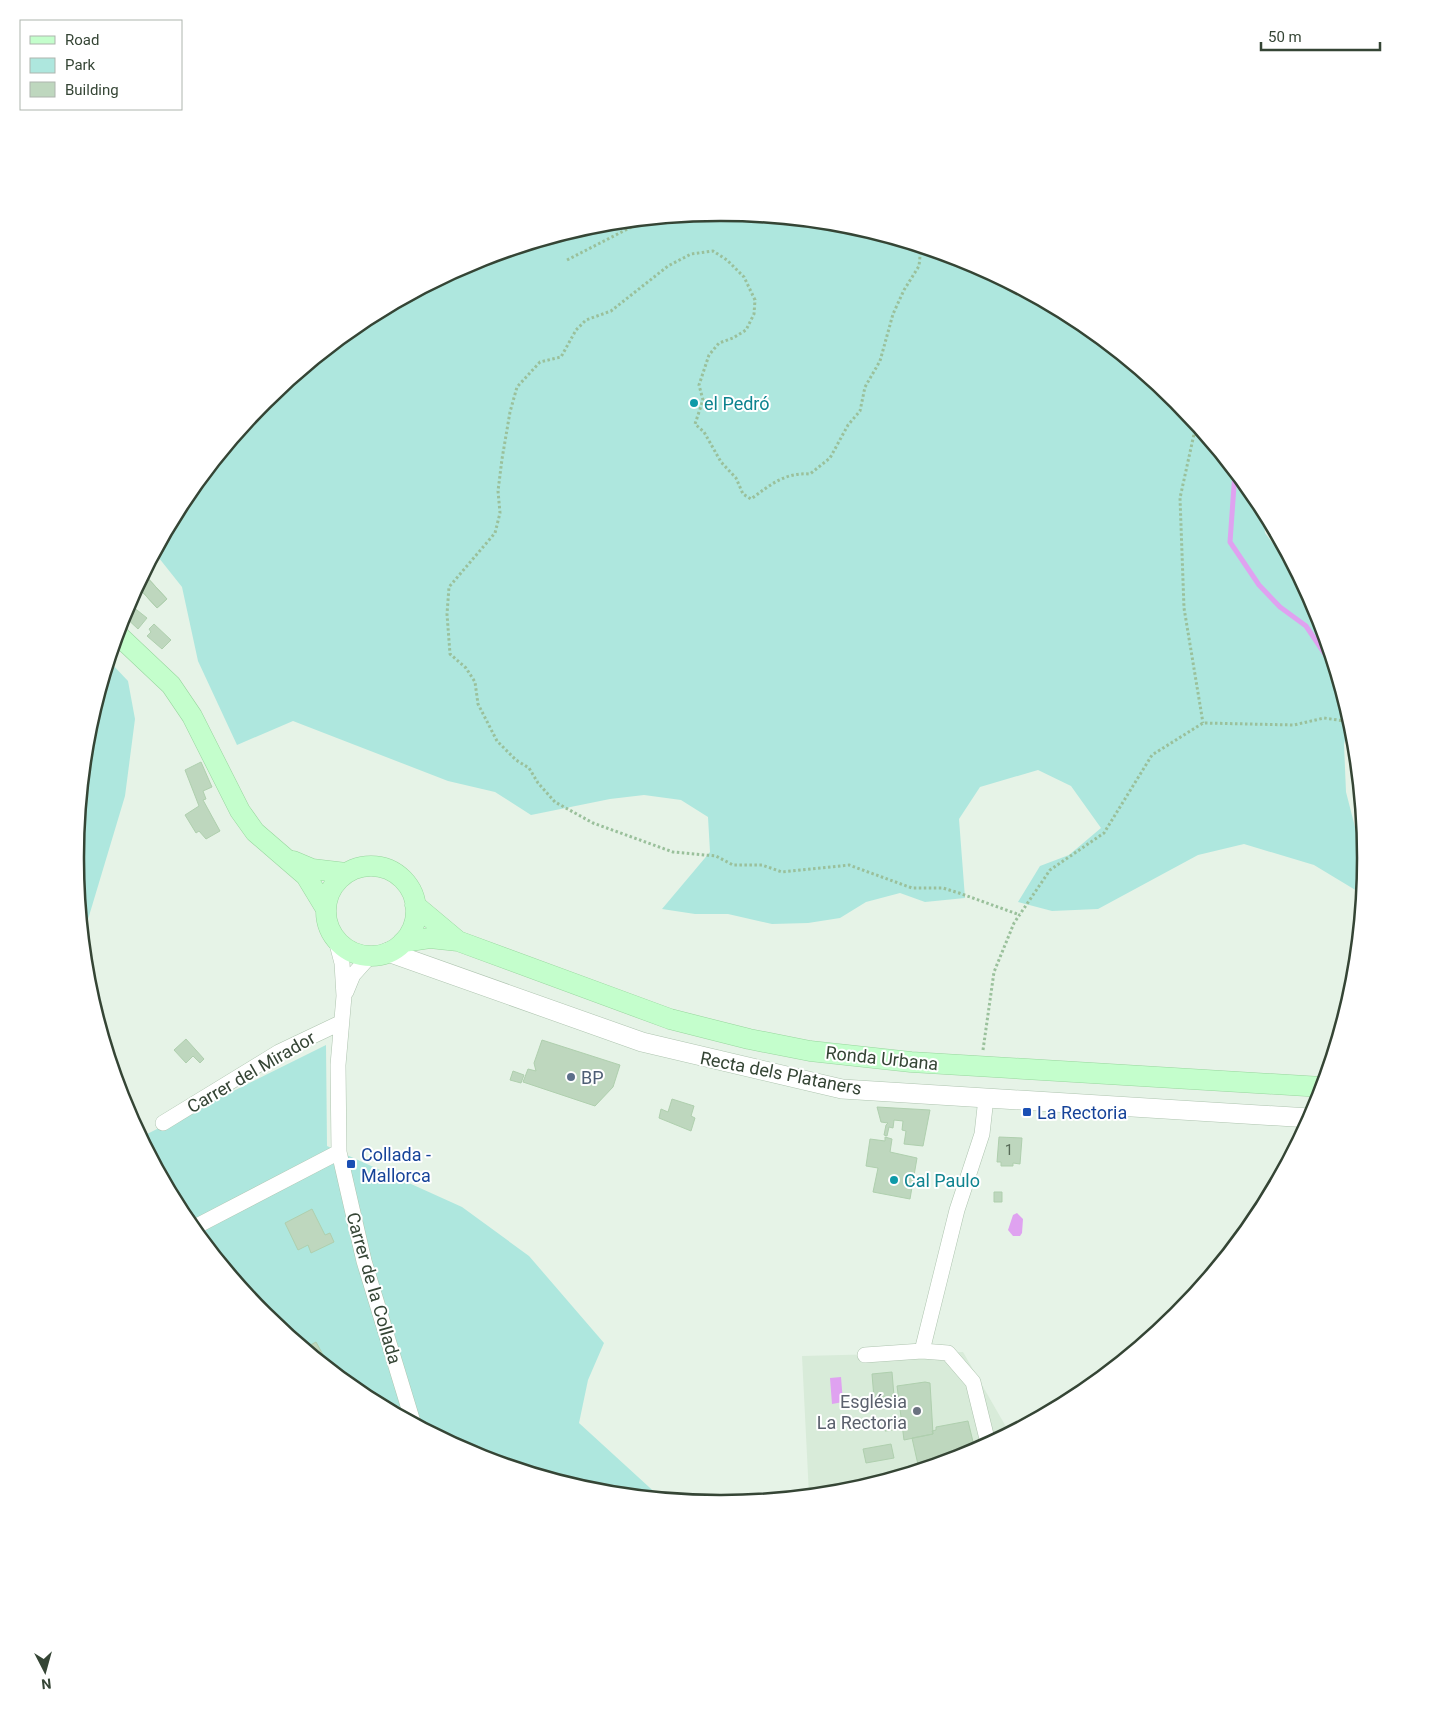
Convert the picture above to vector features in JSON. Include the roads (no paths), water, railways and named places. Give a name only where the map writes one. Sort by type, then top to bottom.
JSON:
[{"type":"main road","points":[[123,640],[171,685],[192,716],[240,811],[255,832],[306,876],[326,909],[329,929],[336,940]]},
{"type":"main road","points":[[289,860],[312,868],[346,873]]},
{"type":"main road","name":"Ronda Urbana","points":[[346,873],[372,866],[394,872],[407,884],[416,905],[458,940]]},
{"type":"main road","points":[[326,909],[332,888],[346,873]]},
{"type":"main road","points":[[387,950],[414,925],[416,905]]},
{"type":"main road","name":"Ronda Urbana","points":[[336,940],[351,952],[387,950],[430,938],[458,940],[670,1019],[749,1039],[810,1051],[911,1062],[1314,1087]]},
{"type":"street","points":[[336,940],[342,963],[344,996]]},
{"type":"street","points":[[344,996],[353,975],[387,950]]},
{"type":"street","name":"Recta dels Plataners","points":[[387,950],[642,1042],[719,1062],[842,1089],[1302,1118]]},
{"type":"street","name":"Carrer de la Collada","points":[[344,996],[340,1023],[339,1152],[364,1261],[410,1414]]},
{"type":"street","name":"Carrer del Mirador","points":[[163,1123],[279,1052],[340,1023]]},
{"type":"street","points":[[922,1351],[957,1210],[982,1134],[986,1098]]},
{"type":"street","points":[[200,1224],[339,1152]]},
{"type":"street","points":[[865,1355],[922,1351],[948,1353],[973,1382],[986,1436]]},
{"type":"waterway","points":[[1234,482],[1230,542],[1259,585],[1280,607],[1306,626],[1322,649]]},
{"type":"place","name":"el Pedró","points":[[694,403]]},
{"type":"place","name":"BP","points":[[571,1077]]},
{"type":"place","name":"La Rectoria","points":[[1027,1112]]},
{"type":"place","name":"Collada - Mallorca","points":[[351,1164]]},
{"type":"place","name":"Cal Paulo","points":[[894,1180]]},
{"type":"place","name":"Església La Rectoria","points":[[917,1411]]}]
